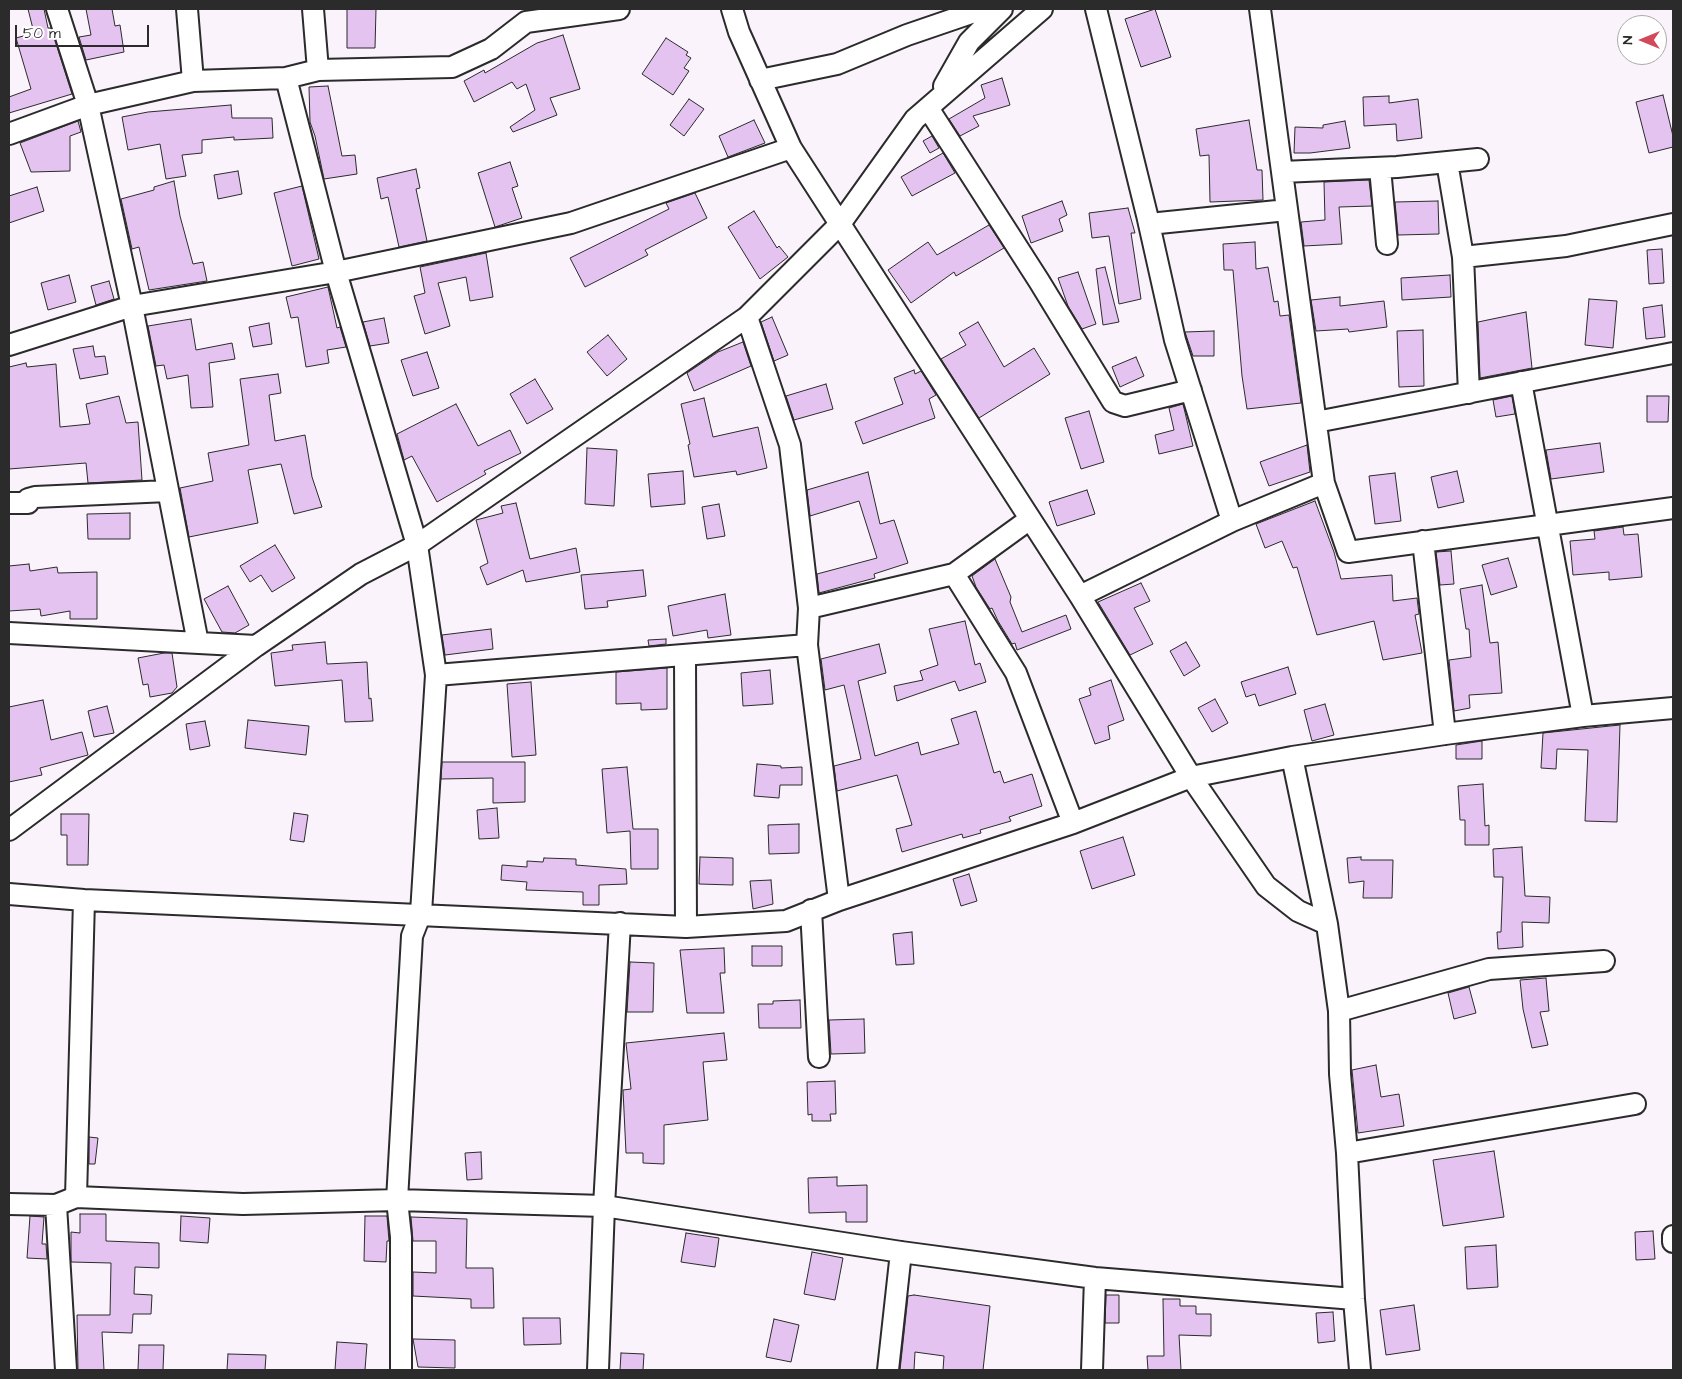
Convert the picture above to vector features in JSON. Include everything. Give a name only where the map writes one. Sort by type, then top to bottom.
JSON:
[{"type":"street","points":[[57,9],[88,105],[132,306],[198,643]]},
{"type":"street","points":[[186,9],[192,81]]},
{"type":"street","points":[[313,9],[318,70]]},
{"type":"street","points":[[9,134],[88,105],[192,81],[286,78],[318,70],[452,67],[491,49],[526,16],[619,9]]},
{"type":"street","points":[[732,9],[739,32],[791,148],[1080,596],[1191,777],[1266,886],[1298,911],[1327,924]]},
{"type":"street","points":[[760,80],[837,64],[907,35],[983,9]]},
{"type":"street","points":[[932,104],[969,42],[1002,9]]},
{"type":"street","points":[[9,830],[256,646],[361,574],[417,545],[747,317],[840,224],[915,119],[1042,9]]},
{"type":"street","points":[[1096,9],[1149,224],[1175,340],[1232,522]]},
{"type":"street","points":[[1260,9],[1324,483],[1348,552],[1673,508]]},
{"type":"street","points":[[286,78],[336,272],[417,545],[436,675],[422,914],[412,936],[397,1200],[401,1237],[401,1370]]},
{"type":"street","points":[[932,104],[1113,402],[1125,406],[1191,390]]},
{"type":"street","points":[[9,345],[132,306],[336,272],[571,223],[791,148]]},
{"type":"street","points":[[1282,172],[1380,168],[1478,159]]},
{"type":"street","points":[[1447,162],[1463,257],[1469,393]]},
{"type":"street","points":[[1380,168],[1387,244]]},
{"type":"street","points":[[1149,224],[1287,210]]},
{"type":"street","points":[[1463,257],[1566,246],[1673,224]]},
{"type":"street","points":[[747,317],[790,445],[810,608],[807,645],[839,900]]},
{"type":"street","points":[[1316,422],[1673,353]]},
{"type":"street","points":[[1521,382],[1583,716]]},
{"type":"street","points":[[1080,596],[1232,522],[1324,483]]},
{"type":"street","points":[[9,504],[28,503],[28,499],[35,497],[168,491]]},
{"type":"street","points":[[810,608],[954,574],[1030,519]]},
{"type":"street","points":[[1424,541],[1445,734]]},
{"type":"street","points":[[954,574],[1016,673],[1073,823]]},
{"type":"street","points":[[9,633],[256,646]]},
{"type":"street","points":[[436,675],[807,645]]},
{"type":"street","points":[[685,656],[686,926]]},
{"type":"street","points":[[9,894],[84,900],[686,926],[786,921],[839,900],[1073,823],[1191,777],[1292,757],[1445,734],[1583,716],[1673,708]]},
{"type":"street","points":[[1292,757],[1327,924],[1340,1011],[1340,1074],[1348,1153],[1354,1299],[1360,1370]]},
{"type":"street","points":[[76,1197],[84,900]]},
{"type":"street","points":[[811,910],[819,1057]]},
{"type":"street","points":[[598,1370],[604,1206],[620,923]]},
{"type":"street","points":[[1340,1011],[1489,969],[1604,961]]},
{"type":"street","points":[[1348,1153],[1635,1104]]},
{"type":"street","points":[[9,1204],[56,1205],[76,1197],[243,1204],[397,1200],[604,1206],[901,1252],[1095,1278],[1354,1299]]},
{"type":"street","points":[[56,1205],[66,1370]]},
{"type":"street","points":[[1673,1236],[1673,1242]]},
{"type":"street","points":[[888,1370],[901,1252]]},
{"type":"street","points":[[1092,1370],[1095,1278]]},
{"type":"building","points":[[28,9],[44,9],[48,28],[51,28],[72,94],[9,113],[9,97],[31,89],[16,38],[34,33]]},
{"type":"building","points":[[86,9],[112,9],[115,26],[120,25],[124,52],[86,60],[79,37],[91,35]]},
{"type":"building","points":[[347,9],[376,9],[375,48],[347,48]]},
{"type":"building","points":[[1155,9],[1171,57],[1141,67],[1125,19]]},
{"type":"building","points":[[563,35],[580,89],[550,98],[557,115],[513,132],[510,127],[535,110],[526,84],[517,89],[512,82],[474,102],[464,81],[484,70],[485,73],[537,43]]},
{"type":"building","points":[[666,38],[688,52],[686,55],[691,58],[684,68],[689,71],[673,95],[642,74]]},
{"type":"building","points":[[1002,78],[1010,105],[973,116],[979,126],[960,136],[949,119],[985,98],[981,85]]},
{"type":"building","points":[[328,86],[342,156],[355,155],[357,174],[324,179],[315,136],[310,122],[309,87]]},
{"type":"building","points":[[1663,95],[1673,136],[1673,147],[1649,153],[1636,102]]},
{"type":"building","points":[[1389,96],[1389,103],[1418,99],[1422,138],[1397,141],[1396,124],[1364,126],[1363,97]]},
{"type":"building","points":[[689,99],[704,109],[684,136],[670,125]]},
{"type":"building","points":[[231,105],[232,118],[272,118],[273,138],[234,140],[234,137],[202,140],[202,153],[182,155],[186,176],[166,179],[160,144],[128,150],[122,117],[148,112]]},
{"type":"building","points":[[754,120],[765,143],[728,157],[719,136]]},
{"type":"building","points":[[1249,120],[1257,170],[1262,170],[1263,200],[1210,202],[1209,155],[1200,156],[1196,129]]},
{"type":"building","points":[[78,121],[81,132],[70,136],[70,171],[31,172],[20,143]]},
{"type":"building","points":[[1345,121],[1350,148],[1294,153],[1295,127],[1323,128],[1323,125]]},
{"type":"building","points":[[932,136],[939,148],[930,153],[923,141]]},
{"type":"building","points":[[943,153],[955,173],[912,196],[901,177]]},
{"type":"building","points":[[510,162],[518,186],[512,188],[522,218],[495,227],[478,173]]},
{"type":"building","points":[[416,169],[420,188],[416,189],[427,241],[399,247],[388,197],[381,199],[377,178]]},
{"type":"building","points":[[238,171],[242,194],[218,199],[214,175]]},
{"type":"building","points":[[1369,180],[1372,206],[1339,207],[1342,244],[1304,246],[1301,222],[1325,220],[1324,182]]},
{"type":"building","points":[[174,181],[180,216],[193,264],[203,262],[207,281],[149,290],[139,247],[132,249],[121,199],[154,190],[154,187]]},
{"type":"building","points":[[302,186],[319,259],[292,266],[274,193]]},
{"type":"building","points":[[37,187],[44,211],[9,223],[9,196]]},
{"type":"building","points":[[695,193],[707,218],[645,250],[648,255],[585,287],[570,258],[669,209],[666,203]]},
{"type":"building","points":[[1062,201],[1067,215],[1059,219],[1063,231],[1031,243],[1022,216]]},
{"type":"building","points":[[1438,201],[1439,234],[1398,235],[1395,202]]},
{"type":"building","points":[[1128,208],[1135,233],[1131,233],[1141,299],[1119,304],[1109,236],[1092,238],[1089,213]]},
{"type":"building","points":[[754,211],[777,248],[779,246],[788,257],[760,279],[728,227]]},
{"type":"building","points":[[989,225],[1004,248],[956,276],[954,272],[911,303],[888,270],[928,242],[937,255]]},
{"type":"building","points":[[1255,242],[1256,269],[1268,267],[1274,302],[1278,301],[1280,316],[1289,315],[1301,403],[1247,409],[1242,376],[1233,270],[1224,270],[1223,244]]},
{"type":"building","points":[[1662,249],[1664,283],[1649,284],[1647,250]]},
{"type":"building","points":[[486,253],[493,297],[470,301],[466,277],[438,283],[450,326],[425,334],[414,296],[425,293],[420,267]]},
{"type":"building","points":[[1105,267],[1119,322],[1103,325],[1096,269]]},
{"type":"building","points":[[1078,272],[1096,324],[1082,329],[1068,306],[1058,278]]},
{"type":"building","points":[[69,275],[76,302],[48,310],[41,283]]},
{"type":"building","points":[[1450,275],[1451,297],[1402,300],[1401,278]]},
{"type":"building","points":[[109,281],[114,299],[96,305],[91,286]]},
{"type":"building","points":[[328,287],[337,328],[340,327],[346,347],[327,350],[329,363],[306,367],[298,317],[291,318],[286,297]]},
{"type":"building","points":[[1340,297],[1340,306],[1384,301],[1387,327],[1349,332],[1348,329],[1316,331],[1311,300]]},
{"type":"building","points":[[1589,299],[1617,301],[1613,348],[1585,345]]},
{"type":"building","points":[[1662,305],[1665,337],[1646,339],[1643,308]]},
{"type":"building","points":[[1526,312],[1532,368],[1480,378],[1478,322]]},
{"type":"building","points":[[772,317],[788,355],[774,361],[761,322]]},
{"type":"building","points":[[384,318],[389,343],[370,346],[363,322]]},
{"type":"building","points":[[191,319],[196,350],[232,343],[235,359],[209,363],[213,407],[191,408],[188,375],[167,379],[164,365],[156,366],[148,326]]},
{"type":"building","points":[[978,322],[1004,367],[1034,348],[1050,374],[979,418],[941,359],[966,345],[959,333]]},
{"type":"building","points":[[269,323],[272,344],[253,347],[249,327]]},
{"type":"building","points":[[1423,330],[1424,386],[1399,387],[1397,331]]},
{"type":"building","points":[[1214,331],[1214,356],[1193,356],[1185,332]]},
{"type":"building","points":[[608,335],[627,359],[607,376],[587,352]]},
{"type":"building","points":[[743,342],[751,366],[694,391],[687,373],[718,352]]},
{"type":"building","points":[[93,346],[95,357],[105,356],[108,374],[80,379],[73,349]]},
{"type":"building","points":[[427,352],[439,388],[413,396],[401,360]]},
{"type":"building","points":[[1136,357],[1144,376],[1120,387],[1112,367]]},
{"type":"building","points":[[26,363],[27,367],[56,364],[60,427],[90,424],[86,404],[119,396],[126,423],[138,422],[142,480],[88,483],[86,463],[9,469],[9,367]]},
{"type":"building","points":[[914,370],[915,374],[921,371],[936,395],[929,399],[935,418],[863,444],[855,422],[903,404],[894,378]]},
{"type":"building","points":[[278,374],[281,393],[269,395],[275,441],[305,435],[312,477],[322,507],[294,514],[281,464],[248,470],[258,523],[189,537],[180,488],[213,481],[208,453],[249,445],[240,379]]},
{"type":"building","points":[[535,379],[553,409],[527,424],[510,394]]},
{"type":"building","points":[[826,384],[833,409],[794,420],[786,396]]},
{"type":"building","points":[[1512,396],[1515,414],[1496,417],[1493,400]]},
{"type":"building","points":[[1647,396],[1669,396],[1668,422],[1647,422]]},
{"type":"building","points":[[704,398],[713,437],[758,427],[767,468],[737,475],[736,471],[694,477],[688,445],[690,444],[681,404]]},
{"type":"building","points":[[456,404],[478,446],[510,430],[521,453],[484,471],[486,474],[437,502],[412,456],[404,460],[397,434]]},
{"type":"building","points":[[1183,404],[1193,446],[1159,454],[1155,435],[1174,430],[1169,408]]},
{"type":"building","points":[[1089,411],[1104,462],[1081,469],[1065,418]]},
{"type":"building","points":[[1600,443],[1604,472],[1551,479],[1546,450]]},
{"type":"building","points":[[1307,445],[1310,472],[1269,486],[1260,462]]},
{"type":"building","points":[[587,448],[617,450],[614,506],[585,504]]},
{"type":"building","points":[[683,471],[685,504],[651,507],[648,474]]},
{"type":"building","points":[[1457,471],[1464,502],[1438,508],[1431,477]]},
{"type":"building","points":[[868,472],[880,524],[894,520],[908,563],[874,574],[875,578],[819,593],[817,574],[877,558],[859,501],[810,516],[807,490]]},
{"type":"building","points":[[1395,473],[1401,521],[1375,524],[1369,476]]},
{"type":"building","points":[[1087,490],[1095,514],[1057,526],[1049,502]]},
{"type":"building","points":[[1315,501],[1334,552],[1341,579],[1392,575],[1393,601],[1417,598],[1419,614],[1415,615],[1422,653],[1383,660],[1374,621],[1317,635],[1297,567],[1293,568],[1282,541],[1265,548],[1256,524]]},
{"type":"building","points":[[516,503],[530,559],[576,548],[580,572],[526,582],[523,570],[487,585],[480,567],[488,563],[476,520],[503,513],[501,506]]},
{"type":"building","points":[[719,504],[725,536],[707,539],[702,507]]},
{"type":"building","points":[[130,513],[130,539],[88,539],[87,514]]},
{"type":"building","points":[[1623,527],[1624,535],[1638,534],[1642,577],[1609,580],[1609,572],[1573,575],[1570,541],[1595,539],[1594,531]]},
{"type":"building","points":[[275,545],[295,578],[272,592],[261,575],[250,582],[240,566]]},
{"type":"building","points":[[1451,551],[1454,584],[1440,585],[1436,552]]},
{"type":"building","points":[[1508,558],[1517,587],[1491,595],[1482,565]]},
{"type":"building","points":[[995,559],[1011,597],[1010,602],[1022,632],[1066,615],[1071,629],[1017,650],[1015,643],[1012,644],[992,608],[990,609],[976,587],[972,576]]},
{"type":"building","points":[[29,564],[30,571],[57,567],[58,573],[97,572],[97,619],[70,619],[70,611],[41,616],[40,609],[9,611],[9,566]]},
{"type":"building","points":[[643,570],[646,596],[607,601],[608,607],[585,609],[581,575]]},
{"type":"building","points":[[1141,583],[1150,601],[1134,608],[1153,644],[1130,655],[1098,602]]},
{"type":"building","points":[[1482,585],[1490,643],[1498,642],[1502,693],[1469,695],[1470,708],[1454,711],[1449,660],[1471,657],[1469,629],[1466,629],[1460,589]]},
{"type":"building","points":[[228,586],[249,625],[235,633],[222,632],[204,599]]},
{"type":"building","points":[[725,594],[731,635],[708,638],[707,630],[673,636],[668,606]]},
{"type":"building","points":[[965,621],[975,665],[980,663],[986,682],[959,691],[955,681],[897,701],[894,686],[923,680],[920,671],[938,665],[929,629]]},
{"type":"building","points":[[491,629],[493,649],[445,655],[442,635]]},
{"type":"building","points":[[666,639],[666,644],[649,646],[648,640]]},
{"type":"building","points":[[325,642],[327,664],[367,662],[369,699],[371,698],[373,721],[345,722],[342,680],[275,686],[271,653],[293,650],[292,645]]},
{"type":"building","points":[[1186,642],[1200,666],[1184,676],[1170,651]]},
{"type":"building","points":[[879,644],[886,673],[858,681],[875,756],[918,742],[921,755],[959,744],[951,719],[976,711],[994,773],[1000,771],[1004,783],[1032,774],[1042,806],[1009,817],[1011,821],[980,830],[981,833],[963,838],[962,834],[902,852],[896,829],[912,825],[897,775],[837,791],[834,766],[861,759],[844,685],[825,690],[821,659]]},
{"type":"building","points":[[172,653],[177,687],[172,693],[150,697],[148,684],[143,685],[138,658]]},
{"type":"building","points":[[1288,667],[1296,694],[1259,706],[1255,694],[1246,697],[1241,682]]},
{"type":"building","points":[[667,668],[667,709],[641,710],[641,703],[616,704],[616,672]]},
{"type":"building","points":[[770,670],[773,704],[743,706],[741,673]]},
{"type":"building","points":[[1111,680],[1124,720],[1108,726],[1110,739],[1095,744],[1079,699],[1091,695],[1089,688]]},
{"type":"building","points":[[531,682],[536,755],[512,757],[507,684]]},
{"type":"building","points":[[1215,699],[1228,723],[1212,732],[1198,708]]},
{"type":"building","points":[[43,700],[51,740],[82,732],[88,755],[40,768],[42,775],[9,782],[9,707]]},
{"type":"building","points":[[1325,704],[1334,735],[1312,741],[1304,710]]},
{"type":"building","points":[[107,706],[114,733],[94,737],[88,711]]},
{"type":"building","points":[[248,720],[309,726],[306,755],[245,748]]},
{"type":"building","points":[[205,721],[210,746],[190,750],[186,724]]},
{"type":"building","points":[[1620,725],[1617,822],[1585,821],[1588,750],[1557,749],[1556,769],[1541,768],[1543,733]]},
{"type":"building","points":[[1482,741],[1482,759],[1456,759],[1456,745]]},
{"type":"building","points":[[442,762],[525,762],[525,802],[493,803],[493,778],[441,779]]},
{"type":"building","points":[[757,764],[781,766],[781,768],[802,767],[802,785],[780,785],[779,798],[754,796]]},
{"type":"building","points":[[627,767],[633,829],[658,829],[658,869],[631,869],[630,831],[607,833],[602,769]]},
{"type":"building","points":[[1483,784],[1485,826],[1489,825],[1489,845],[1465,845],[1465,820],[1460,820],[1458,786]]},
{"type":"building","points":[[497,808],[499,838],[479,839],[477,810]]},
{"type":"building","points":[[294,813],[308,815],[304,842],[290,840]]},
{"type":"building","points":[[61,814],[89,814],[88,865],[67,865],[67,835],[61,835]]},
{"type":"building","points":[[799,824],[799,853],[769,854],[768,825]]},
{"type":"building","points":[[1123,837],[1135,875],[1092,889],[1080,851]]},
{"type":"building","points":[[1522,847],[1525,896],[1550,897],[1549,923],[1522,922],[1523,947],[1498,949],[1497,932],[1501,932],[1503,877],[1494,877],[1493,849]]},
{"type":"building","points":[[700,857],[733,858],[733,885],[699,884]]},
{"type":"building","points":[[1361,857],[1361,860],[1393,860],[1392,898],[1363,898],[1364,881],[1349,883],[1347,858]]},
{"type":"building","points":[[544,858],[576,859],[576,865],[626,869],[627,884],[599,885],[599,905],[583,905],[583,892],[526,890],[527,882],[501,880],[502,865],[527,867],[527,861],[543,862]]},
{"type":"building","points":[[969,874],[977,901],[961,906],[953,879]]},
{"type":"building","points":[[771,880],[773,904],[753,909],[750,881]]},
{"type":"building","points":[[912,932],[914,964],[896,965],[893,934]]},
{"type":"building","points":[[752,946],[782,946],[782,966],[752,966]]},
{"type":"building","points":[[724,948],[725,973],[720,973],[724,1013],[687,1013],[680,950]]},
{"type":"building","points":[[630,962],[654,963],[653,1012],[627,1012]]},
{"type":"building","points":[[1546,978],[1549,1011],[1540,1012],[1548,1045],[1532,1048],[1523,1009],[1520,980]]},
{"type":"building","points":[[1469,987],[1476,1013],[1454,1019],[1448,993]]},
{"type":"building","points":[[800,1000],[801,1028],[759,1028],[758,1004],[773,1004],[773,1001]]},
{"type":"building","points":[[864,1019],[865,1053],[831,1054],[829,1020]]},
{"type":"building","points":[[724,1033],[727,1060],[703,1062],[708,1120],[664,1125],[664,1164],[643,1163],[643,1153],[626,1153],[623,1090],[631,1089],[626,1043]]},
{"type":"building","points":[[1376,1065],[1381,1097],[1399,1094],[1404,1126],[1358,1133],[1352,1070]]},
{"type":"building","points":[[835,1081],[836,1114],[830,1114],[831,1121],[812,1121],[812,1114],[808,1115],[807,1082]]},
{"type":"building","points":[[89,1137],[98,1138],[95,1164],[89,1164]]},
{"type":"building","points":[[1494,1151],[1504,1217],[1443,1226],[1433,1160]]},
{"type":"building","points":[[481,1152],[482,1179],[467,1180],[465,1153]]},
{"type":"building","points":[[837,1177],[837,1186],[867,1185],[867,1222],[846,1222],[846,1212],[809,1213],[808,1178]]},
{"type":"building","points":[[80,1214],[106,1214],[106,1241],[159,1243],[159,1268],[135,1267],[134,1294],[152,1295],[151,1314],[133,1314],[132,1333],[102,1332],[104,1370],[78,1370],[77,1315],[110,1315],[111,1263],[71,1262],[71,1232],[80,1233]]},
{"type":"building","points":[[30,1216],[44,1217],[42,1244],[46,1244],[47,1259],[27,1258]]},
{"type":"building","points":[[181,1216],[210,1218],[208,1243],[180,1241]]},
{"type":"building","points":[[365,1216],[387,1216],[389,1241],[387,1241],[386,1262],[364,1261]]},
{"type":"building","points":[[411,1217],[467,1219],[466,1268],[493,1268],[494,1308],[471,1308],[471,1299],[413,1296],[413,1272],[436,1273],[436,1241],[413,1241]]},
{"type":"building","points":[[1653,1231],[1655,1259],[1636,1260],[1635,1232]]},
{"type":"building","points":[[686,1233],[719,1238],[715,1267],[681,1262]]},
{"type":"building","points":[[1496,1245],[1498,1287],[1467,1289],[1465,1247]]},
{"type":"building","points":[[812,1252],[843,1258],[835,1300],[804,1294]]},
{"type":"building","points":[[914,1295],[990,1306],[983,1370],[943,1370],[944,1356],[915,1352],[914,1370],[900,1370],[908,1296]]},
{"type":"building","points":[[1106,1295],[1119,1295],[1119,1323],[1105,1323]]},
{"type":"building","points":[[1163,1299],[1180,1299],[1180,1306],[1196,1306],[1196,1314],[1211,1314],[1211,1336],[1179,1335],[1181,1370],[1148,1370],[1147,1356],[1164,1356]]},
{"type":"building","points":[[1414,1305],[1420,1350],[1386,1355],[1380,1310]]},
{"type":"building","points":[[1333,1312],[1335,1341],[1318,1343],[1316,1313]]},
{"type":"building","points":[[523,1318],[560,1318],[561,1344],[524,1345]]},
{"type":"building","points":[[774,1319],[799,1325],[791,1362],[766,1357]]},
{"type":"building","points":[[413,1339],[455,1340],[455,1368],[418,1367]]},
{"type":"building","points":[[337,1342],[367,1344],[365,1370],[335,1370]]},
{"type":"building","points":[[139,1345],[164,1345],[163,1370],[138,1370]]},
{"type":"building","points":[[621,1353],[644,1354],[643,1370],[620,1370]]},
{"type":"building","points":[[228,1354],[266,1355],[265,1370],[227,1370]]}]
